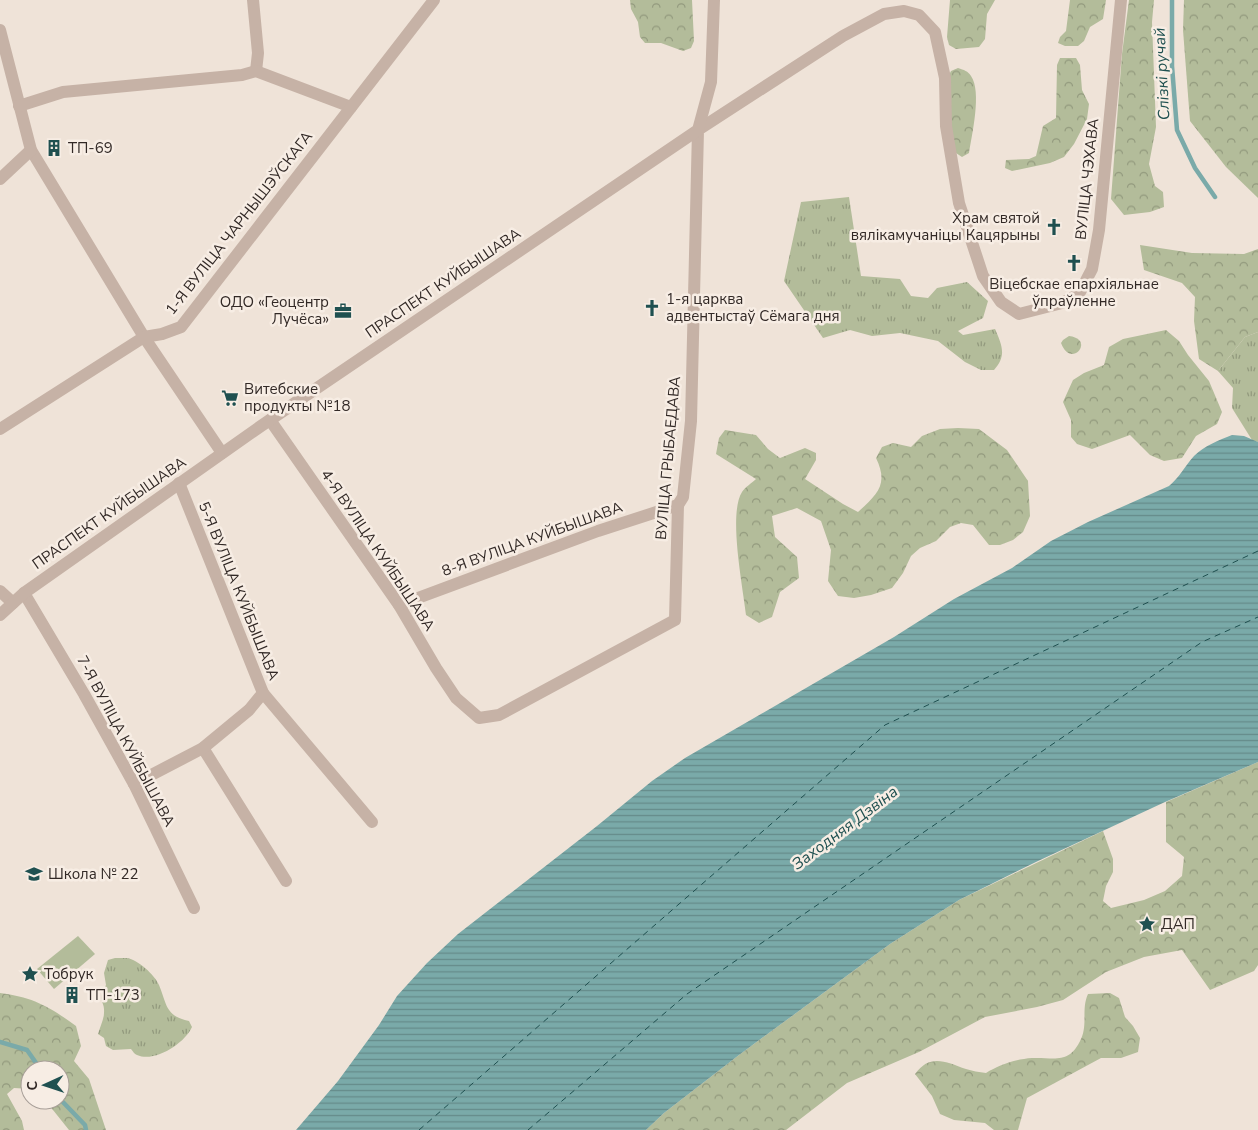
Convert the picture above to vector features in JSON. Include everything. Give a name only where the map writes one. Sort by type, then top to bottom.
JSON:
[{"type":"street","points":[[253,0],[258,53],[256,71]]},
{"type":"street","name":"1-Я ВУЛІЦА ЧАРНЫШЭЎСКАГА","points":[[0,429],[144,337],[162,334],[181,327],[434,0]]},
{"type":"street","name":"ВУЛІЦА ГРЫБАЕДАВА","points":[[479,718],[499,715],[675,620],[678,505],[683,497],[691,421],[698,130],[711,82],[714,0]]},
{"type":"street","name":"ВУЛІЦА ЧЭХАВА","points":[[919,15],[935,32],[945,78],[946,126],[959,204],[983,276],[1001,302],[1019,314],[1062,303],[1079,294],[1092,269],[1099,230],[1121,0]]},
{"type":"street","name":"ПРАСПЕКТ КУЙБЫШАВА","points":[[0,615],[24,593],[222,453],[698,130],[843,36],[884,14],[904,11],[919,15]]},
{"type":"street","points":[[0,30],[31,150],[144,337],[222,453]]},
{"type":"street","points":[[19,106],[63,92],[242,76],[256,71],[351,106]]},
{"type":"street","points":[[0,179],[31,150]]},
{"type":"street","name":"4-Я ВУЛІЦА КУЙБЫШАВА","points":[[270,420],[399,605],[456,698],[479,718]]},
{"type":"street","name":"5-Я ВУЛІЦА КУЙБЫШАВА","points":[[178,484],[263,693],[372,822]]},
{"type":"street","name":"8-Я ВУЛІЦА КУЙБЫШАВА","points":[[399,605],[598,531],[678,505]]},
{"type":"street","points":[[0,591],[13,603]]},
{"type":"street","name":"7-Я ВУЛІЦА КУЙБЫШАВА","points":[[24,593],[84,694],[134,784],[194,908]]},
{"type":"street","points":[[134,784],[203,748],[249,710],[263,693]]},
{"type":"street","points":[[203,748],[286,881]]},
{"type":"green space","points":[[630,0],[692,0],[694,41],[691,48],[683,51],[661,43],[645,43],[640,37],[638,22],[631,9]]},
{"type":"green space","points":[[950,0],[995,0],[987,14],[985,39],[979,47],[956,49],[949,45],[947,37]]},
{"type":"green space","points":[[1070,0],[1106,0],[1103,19],[1090,27],[1084,41],[1078,46],[1065,46],[1058,43],[1060,37],[1066,31]]},
{"type":"green space","points":[[1129,0],[1154,0],[1152,22],[1156,127],[1149,164],[1155,186],[1163,192],[1164,207],[1150,212],[1124,215],[1111,199],[1122,54]]},
{"type":"green space","points":[[1184,0],[1258,0],[1258,198],[1226,167],[1190,121],[1183,30]]},
{"type":"green space","points":[[1060,58],[1076,58],[1080,65],[1082,90],[1089,104],[1087,119],[1074,144],[1064,157],[1050,163],[1012,171],[1005,168],[1006,160],[1029,159],[1036,156],[1043,126],[1056,118],[1057,65]]},
{"type":"green space","points":[[958,68],[970,74],[976,92],[969,153],[962,157],[956,153],[950,131],[948,77],[951,71]]},
{"type":"green space","points":[[849,197],[861,276],[900,279],[911,296],[928,298],[937,288],[967,282],[988,301],[983,318],[958,331],[963,335],[995,329],[1000,340],[1002,355],[994,370],[981,370],[965,362],[938,341],[900,333],[872,336],[850,330],[823,338],[784,281],[801,202]]},
{"type":"green space","points":[[1140,245],[1192,253],[1244,254],[1258,249],[1258,332],[1245,337],[1218,371],[1199,359],[1194,321],[1195,297],[1182,283],[1144,270]]},
{"type":"green space","points":[[1166,330],[1179,341],[1209,381],[1222,412],[1217,424],[1196,436],[1182,458],[1164,461],[1150,455],[1130,435],[1092,449],[1077,444],[1071,437],[1071,420],[1063,402],[1073,380],[1084,373],[1104,365],[1109,347],[1123,339]]},
{"type":"green space","points":[[1258,332],[1258,442],[1252,440],[1232,408],[1233,388],[1218,371],[1245,337]]},
{"type":"green space","points":[[1069,336],[1077,338],[1081,342],[1079,351],[1070,354],[1065,351],[1061,343]]},
{"type":"green space","points":[[940,429],[979,429],[1007,450],[1028,481],[1030,516],[1023,532],[1013,540],[1000,545],[989,545],[973,525],[961,523],[950,527],[936,541],[920,548],[911,556],[903,573],[892,588],[854,598],[838,596],[828,581],[831,550],[821,521],[797,508],[772,516],[775,537],[797,557],[799,578],[780,592],[772,617],[759,623],[746,615],[736,533],[736,517],[738,502],[742,492],[756,479],[716,454],[719,438],[725,430],[756,435],[768,449],[780,458],[805,448],[816,453],[816,460],[805,479],[858,512],[871,500],[879,488],[881,475],[876,458],[882,447],[893,443],[911,447],[922,436]]},
{"type":"green space","points":[[1258,762],[1258,965],[1254,971],[1210,990],[1182,950],[1144,957],[1106,972],[1063,1000],[985,1017],[919,1052],[847,1083],[786,1130],[646,1130],[664,1113],[739,1055],[890,944],[959,900],[1103,831],[1113,859],[1113,872],[1106,886],[1103,901],[1111,908],[1144,900],[1165,891],[1182,876],[1184,857],[1166,842],[1166,802]]},
{"type":"green space","points":[[78,936],[95,954],[54,989],[37,969]]},
{"type":"green space","points":[[115,958],[131,959],[145,968],[157,981],[171,1012],[181,1019],[189,1021],[192,1027],[188,1033],[169,1050],[144,1057],[136,1055],[131,1049],[113,1050],[106,1046],[104,1038],[98,1034],[104,1015],[101,998],[106,985],[104,973],[108,960]]},
{"type":"green space","points":[[0,993],[32,1000],[58,1013],[76,1026],[81,1046],[74,1061],[89,1079],[106,1130],[69,1130],[53,1110],[70,1110],[70,1060],[20,1060],[20,1088],[14,1088],[7,1094],[22,1121],[24,1130],[0,1130]]},
{"type":"green space","points":[[1110,993],[1119,998],[1125,1017],[1140,1038],[1138,1052],[1121,1058],[1101,1058],[1027,1098],[1018,1130],[994,1130],[985,1123],[954,1120],[940,1114],[932,1096],[915,1074],[926,1063],[932,1061],[945,1062],[968,1070],[986,1073],[1002,1065],[1020,1060],[1061,1058],[1066,1056],[1072,1053],[1081,1039],[1088,994]]},
{"type":"water","name":"Заходняя Дзвіна","points":[[1232,435],[1244,436],[1258,442],[1258,762],[1165,802],[959,900],[890,944],[739,1055],[664,1113],[646,1130],[296,1130],[338,1081],[379,1025],[397,996],[427,963],[458,934],[652,781],[685,758],[894,637],[954,599],[1012,568],[1051,541],[1088,522],[1169,486],[1198,452]]},
{"type":"waterway","name":"Слізкі ручай","points":[[1172,0],[1172,66],[1177,130],[1195,168],[1215,197]]},
{"type":"waterway","points":[[0,1042],[27,1050],[34,1060]]},
{"type":"waterway","points":[[70,1109],[85,1125],[86,1130]]},
{"type":"ferry route","points":[[419,1130],[885,725],[1258,551]]},
{"type":"ferry route","points":[[528,1130],[687,994],[1202,642],[1258,617]]},
{"type":"place","name":"ТП-69","points":[[54,148]]},
{"type":"place","name":"Храм святой вялікамучаніцы Кацярыны","points":[[1054,227]]},
{"type":"place","name":"Віцебскае епархіяльнае ўпраўленне","points":[[1074,263]]},
{"type":"place","name":"1-я царква адвентыстаў Сёмага дня","points":[[652,308]]},
{"type":"place","name":"ОДО «Геоцентр Лучёса»","points":[[343,311]]},
{"type":"place","name":"Витебские продукты №18","points":[[230,398]]},
{"type":"place","name":"Школа № 22","points":[[34,874]]},
{"type":"place","name":"ДАП","points":[[1147,924]]},
{"type":"place","name":"Тобрук","points":[[30,974]]},
{"type":"place","name":"ТП-173","points":[[72,995]]}]
